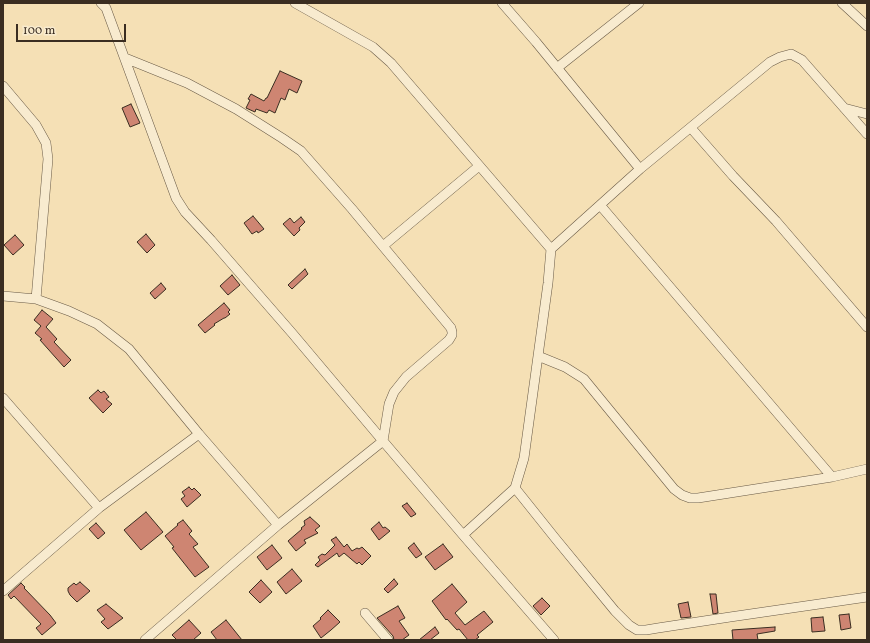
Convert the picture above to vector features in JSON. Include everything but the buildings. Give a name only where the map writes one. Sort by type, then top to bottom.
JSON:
[{"type":"street","points":[[295,3],[373,47],[391,63],[551,249]]},
{"type":"street","points":[[502,3],[536,42],[640,169]]},
{"type":"street","points":[[557,68],[639,3]]},
{"type":"street","points":[[842,3],[867,26]]},
{"type":"street","points":[[106,5],[112,28],[125,58],[176,198],[185,212],[287,327],[554,640]]},
{"type":"street","points":[[463,535],[515,488],[524,458],[548,283],[551,249],[640,169],[770,62],[780,57],[792,54],[802,60],[867,134]]},
{"type":"street","points":[[125,58],[187,83],[236,109],[301,151],[383,246],[452,332],[449,340],[406,377],[394,392],[390,404],[383,441],[278,525],[145,640]]},
{"type":"street","points":[[3,86],[36,125],[46,143],[48,159],[36,299]]},
{"type":"street","points":[[844,108],[867,114]]},
{"type":"street","points":[[691,128],[733,176],[776,221],[867,327]]},
{"type":"street","points":[[383,246],[479,166]]},
{"type":"street","points":[[600,205],[832,477]]},
{"type":"street","points":[[3,296],[36,299],[69,311],[97,324],[129,349],[199,434],[278,525]]},
{"type":"street","points":[[538,356],[565,367],[584,379],[674,489],[682,495],[690,498],[832,477],[867,469]]},
{"type":"street","points":[[3,398],[99,508]]},
{"type":"street","points":[[3,591],[99,508],[199,434]]},
{"type":"street","points":[[515,488],[615,611],[629,625],[637,630],[867,597]]},
{"type":"street","points":[[365,613],[388,640]]}]
